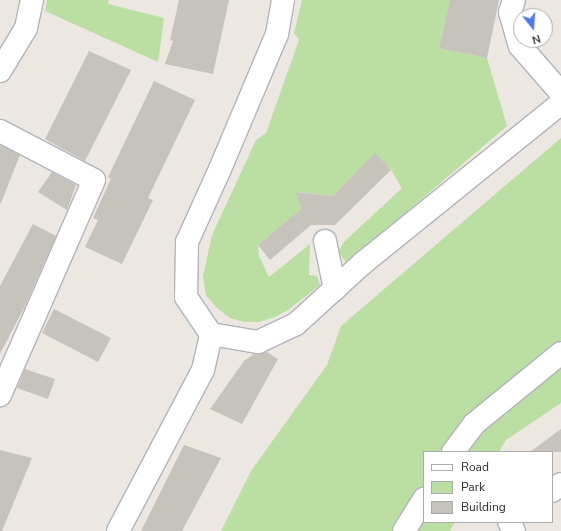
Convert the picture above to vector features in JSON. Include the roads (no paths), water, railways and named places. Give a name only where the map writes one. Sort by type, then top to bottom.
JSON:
[{"type":"street","points":[[0,71],[26,28],[32,0]]},
{"type":"street","points":[[283,0],[277,34],[220,169],[187,242],[186,297],[211,334],[258,342],[296,324],[363,263],[561,103]]},
{"type":"street","points":[[514,0],[510,12],[520,46],[561,93]]},
{"type":"street","points":[[0,131],[94,180],[0,395]]},
{"type":"street","points":[[324,241],[335,289]]},
{"type":"street","points":[[118,531],[203,370],[211,334]]},
{"type":"street","points":[[454,451],[474,424],[561,353]]},
{"type":"street","points":[[553,490],[561,484]]},
{"type":"street","points":[[404,531],[423,501]]}]
